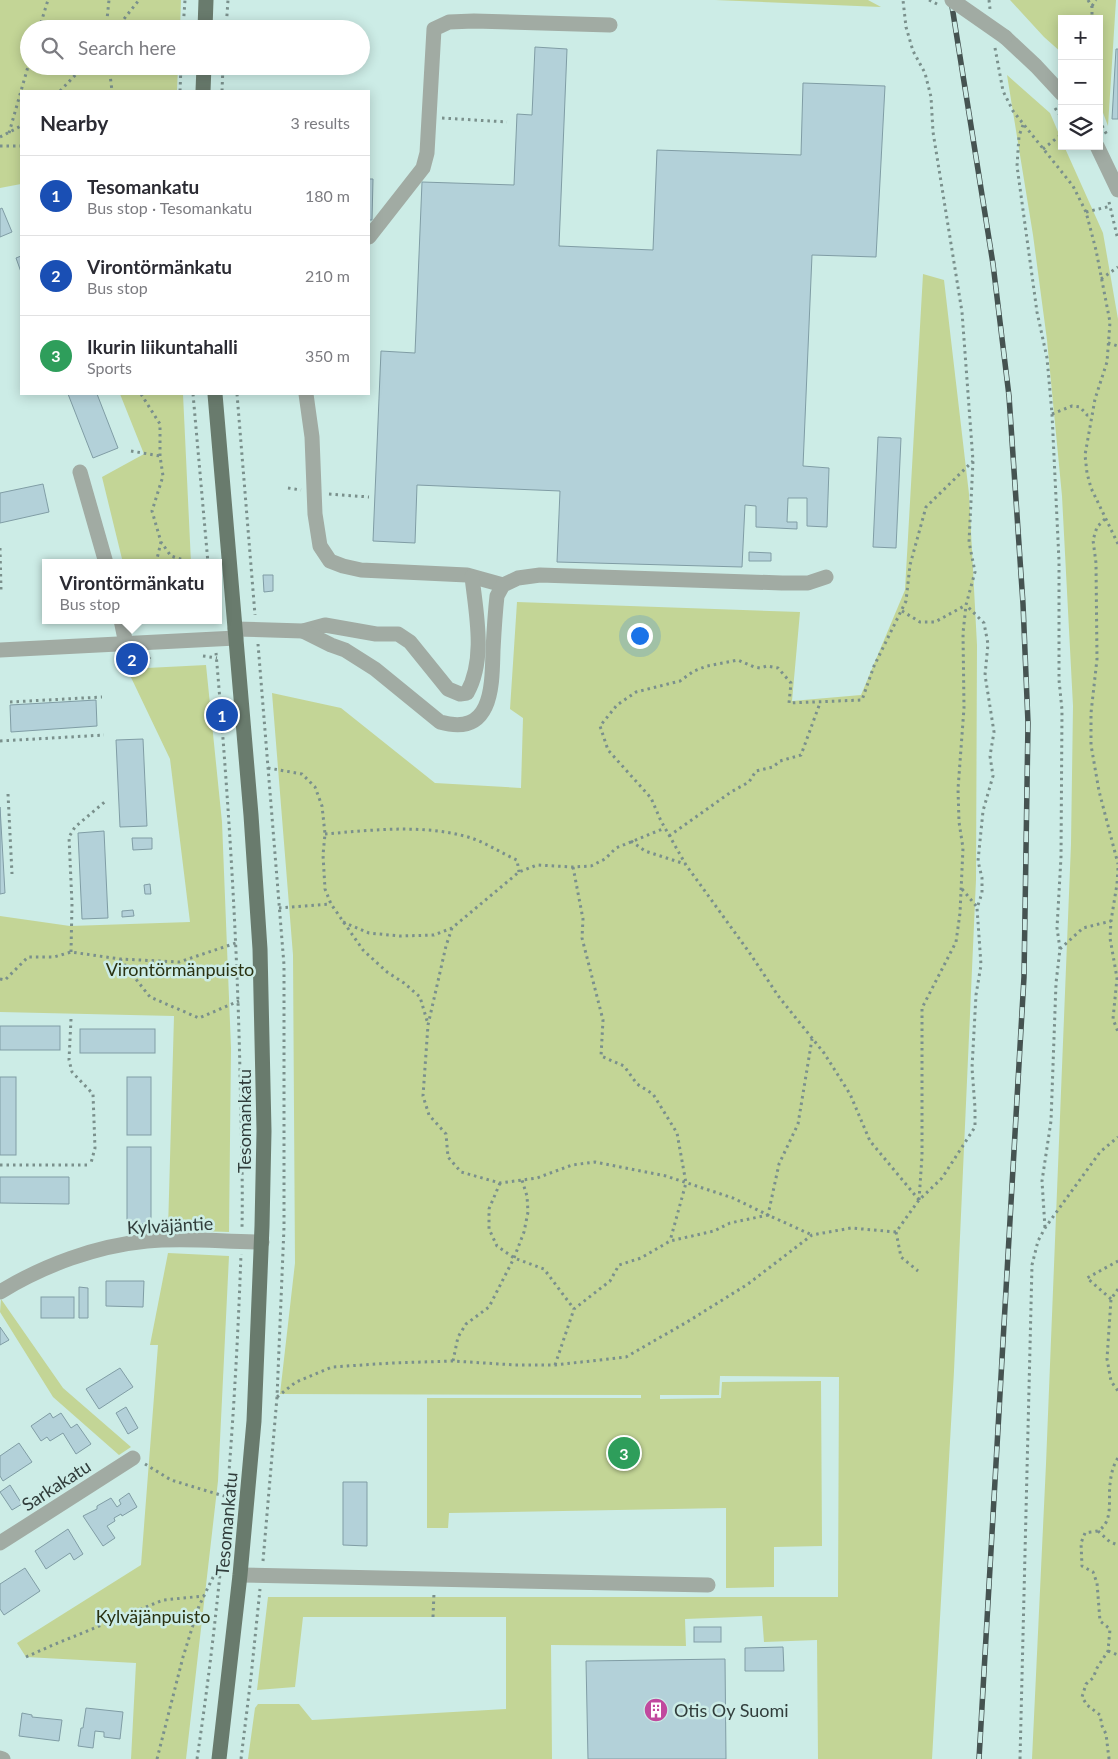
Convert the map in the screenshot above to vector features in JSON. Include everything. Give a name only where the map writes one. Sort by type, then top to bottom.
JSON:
[{"type":"main road","points":[[205,20],[206,0]]},
{"type":"main road","points":[[203,90],[204,75]]},
{"type":"main road","name":"Tesomankatu","points":[[215,395],[260,949],[264,1130],[262,1242],[254,1421],[240,1575],[219,1759]]},
{"type":"street","points":[[952,0],[1000,41],[1036,66],[1058,90]]},
{"type":"street","points":[[370,236],[423,168],[427,152],[434,29],[449,22],[474,21],[610,25]]},
{"type":"street","points":[[1099,150],[1118,190]]},
{"type":"street","points":[[306,395],[312,437],[315,514],[320,546],[330,561],[361,570],[433,572],[472,576],[503,585]]},
{"type":"street","points":[[80,472],[105,559]]},
{"type":"street","points":[[303,630],[331,645],[345,650],[375,669],[440,722],[453,726],[471,723],[483,713],[490,699],[496,596],[503,585],[518,578],[540,575],[782,583],[808,582],[826,577]]},
{"type":"street","points":[[0,650],[215,639],[256,629],[303,630],[325,625],[376,634],[398,634],[410,642],[448,688],[460,694],[467,693],[473,682],[478,642],[472,576]]},
{"type":"street","points":[[122,624],[126,644]]},
{"type":"street","name":"Kylväjäntie","points":[[0,1292],[61,1262],[98,1249],[147,1241],[262,1242]]},
{"type":"street","name":"Sarkakatu","points":[[0,1543],[133,1458]]},
{"type":"street","points":[[240,1575],[708,1585]]},
{"type":"street","points":[[0,1758],[4,1759]]},
{"type":"path","points":[[41,20],[48,0]]},
{"type":"path","points":[[107,20],[108,0]]},
{"type":"path","points":[[123,20],[139,0]]},
{"type":"path","points":[[184,20],[185,0]]},
{"type":"path","points":[[227,20],[228,0]]},
{"type":"path","points":[[898,0],[903,0],[906,26],[913,51],[925,73],[931,96],[934,132],[962,312],[973,461],[969,542],[975,572],[966,604],[963,633],[964,708],[958,789],[959,822],[963,848],[962,888],[956,942],[922,1008],[922,1156],[919,1200]]},
{"type":"path","points":[[989,0],[991,18]]},
{"type":"path","points":[[1088,0],[1092,7]]},
{"type":"path","points":[[1092,15],[1092,7],[1096,0]]},
{"type":"path","points":[[1000,41],[1003,91],[1013,111],[1023,125],[1073,186],[1086,212],[1096,250],[1110,322],[1107,362],[1092,415],[1085,455],[1091,488],[1118,544]]},
{"type":"path","points":[[21,90],[26,75]]},
{"type":"path","points":[[61,90],[75,75]]},
{"type":"path","points":[[110,75],[112,90]]},
{"type":"path","points":[[180,90],[181,75]]},
{"type":"path","points":[[222,90],[223,75]]},
{"type":"path","points":[[9,133],[20,94]]},
{"type":"path","points":[[429,118],[508,122]]},
{"type":"path","points":[[1023,125],[1019,136],[1017,166],[1037,312],[1047,358],[1052,414],[1059,561],[1059,680],[1062,710],[1057,928],[1060,949],[1056,983],[1050,1121],[1042,1181],[1045,1228]]},
{"type":"path","points":[[0,137],[20,127]]},
{"type":"path","points":[[1043,149],[1058,137]]},
{"type":"path","points":[[0,146],[20,146]]},
{"type":"path","points":[[1086,212],[1110,206]]},
{"type":"path","points":[[1101,279],[1118,267]]},
{"type":"path","points":[[1108,343],[1118,346]]},
{"type":"path","points":[[142,395],[160,424],[160,456],[163,476],[152,510],[161,542],[171,556],[180,559]]},
{"type":"path","points":[[192,395],[208,559]]},
{"type":"path","points":[[238,395],[284,965],[284,1227],[277,1397],[252,1677],[241,1759]]},
{"type":"path","points":[[1052,414],[1072,406],[1080,407],[1087,415],[1092,415]]},
{"type":"path","points":[[131,451],[160,456]]},
{"type":"path","points":[[919,1200],[870,1141],[850,1094],[824,1053],[779,997],[686,864],[669,836],[651,798],[608,750],[600,726],[617,705],[636,692],[680,681],[694,671],[707,666],[738,660],[754,667],[767,666],[778,668],[790,683],[789,703],[862,700],[874,666],[906,601],[910,565],[926,507],[973,461]]},
{"type":"path","points":[[1105,519],[1097,527],[1093,540],[1096,563],[1097,659],[1091,745],[1099,791],[1118,866],[1110,938],[1117,978],[1113,1019],[1118,1032]]},
{"type":"path","points":[[157,559],[161,542]]},
{"type":"path","points":[[0,548],[1,590]]},
{"type":"path","points":[[902,611],[920,622],[935,622],[966,604]]},
{"type":"path","points":[[918,1271],[901,1257],[896,1232],[919,1200],[942,1178],[975,1127],[972,1068],[976,995],[981,965],[977,908],[982,893],[982,878],[978,861],[983,811],[994,776],[990,756],[994,732],[985,675],[988,644],[984,623],[966,604]]},
{"type":"path","points":[[198,1759],[210,1673],[227,1497],[241,1242],[242,1154],[239,1001],[228,801],[215,639]]},
{"type":"path","points":[[10,702],[102,697]]},
{"type":"path","points":[[669,836],[730,792],[749,782],[756,771],[773,767],[780,761],[801,756],[820,703]]},
{"type":"path","points":[[0,741],[104,735]]},
{"type":"path","points":[[268,768],[302,774],[315,787],[322,806],[325,834],[323,855],[325,889],[331,904],[363,950],[387,972],[420,997],[428,1024]]},
{"type":"path","points":[[8,794],[12,874]]},
{"type":"path","points":[[71,952],[72,904],[69,837],[74,827],[107,800]]},
{"type":"path","points":[[343,922],[368,933],[400,936],[434,935],[452,928],[519,872],[537,865],[591,866],[604,859],[616,848],[665,828]]},
{"type":"path","points":[[325,834],[372,830],[432,829],[470,838],[517,860],[519,872]]},
{"type":"path","points":[[630,841],[645,851],[686,864]]},
{"type":"path","points":[[573,867],[583,919],[582,938],[603,1020],[601,1056],[624,1066],[637,1084],[653,1094],[677,1133],[686,1183],[670,1240]]},
{"type":"path","points":[[962,888],[977,908]]},
{"type":"path","points":[[279,908],[331,904]]},
{"type":"path","points":[[1060,949],[1083,928],[1111,921]]},
{"type":"path","points":[[452,928],[428,1024],[423,1096],[429,1115],[446,1134],[448,1157],[461,1172],[500,1184],[537,1178],[572,1165],[595,1162],[666,1176],[733,1198],[812,1235]]},
{"type":"path","points":[[0,979],[5,980],[28,957],[54,957],[71,952],[120,959],[179,962],[236,943]]},
{"type":"path","points":[[120,959],[150,998],[199,1018],[239,1001]]},
{"type":"path","points":[[0,1166],[91,1164],[95,1148],[93,1094],[72,1072],[69,1060],[71,1019]]},
{"type":"path","points":[[768,1215],[779,1164],[798,1124],[812,1039]]},
{"type":"path","points":[[1020,1759],[1032,1265],[1038,1241],[1045,1228],[1100,1152],[1118,1138]]},
{"type":"path","points":[[452,1361],[458,1337],[466,1324],[489,1307],[514,1258],[524,1232],[528,1212],[522,1180]]},
{"type":"path","points":[[500,1184],[489,1209],[489,1229],[497,1246],[514,1258],[544,1269],[574,1309]]},
{"type":"path","points":[[555,1365],[574,1309],[610,1281],[619,1265],[641,1258],[670,1240],[714,1231],[730,1223],[768,1215]]},
{"type":"path","points":[[277,1397],[296,1382],[332,1368],[452,1361],[515,1365],[555,1365],[626,1357],[748,1284],[812,1235],[851,1228],[896,1232]]},
{"type":"path","points":[[1111,1299],[1087,1278],[1118,1261]]},
{"type":"path","points":[[1118,1289],[1111,1299],[1106,1360],[1111,1381],[1118,1391]]},
{"type":"path","points":[[133,1458],[171,1480],[227,1497]]},
{"type":"path","points":[[1109,1759],[1106,1734],[1100,1715],[1087,1705],[1082,1697],[1086,1684],[1093,1678],[1108,1651],[1110,1629],[1100,1621],[1097,1583],[1093,1572],[1082,1566],[1081,1543],[1085,1533],[1098,1531],[1105,1523],[1110,1507],[1110,1483],[1114,1464],[1118,1458]]},
{"type":"path","points":[[1098,1531],[1110,1542],[1118,1546]]},
{"type":"path","points":[[157,1759],[183,1657],[199,1606],[221,1563]]},
{"type":"path","points":[[432,1618],[435,1579]]},
{"type":"path","points":[[26,1657],[164,1600],[204,1596]]},
{"type":"path","points":[[1108,1651],[1118,1655]]},
{"type":"green space","points":[[0,0],[181,0],[180,20],[20,20],[20,75],[178,75],[177,90],[20,90],[20,184],[0,188]]},
{"type":"green space","points":[[715,0],[868,0],[881,7]]},
{"type":"green space","points":[[1010,0],[1116,0],[1108,126],[1103,113],[1103,15],[1058,15],[1058,49]]},
{"type":"green space","points":[[1007,75],[1050,113],[1058,132],[1058,150],[1066,150],[1103,233],[1118,319],[1118,1759],[1032,1759],[1071,844],[1073,706],[1062,496],[1047,340],[1033,235]]},
{"type":"green space","points":[[923,274],[944,280],[969,494],[977,645],[976,880],[954,1371],[932,1759],[818,1759],[817,1640],[764,1642],[762,1616],[685,1619],[686,1646],[551,1645],[552,1759],[248,1759],[255,1708],[258,1704],[299,1704],[312,1720],[506,1709],[506,1617],[303,1617],[295,1687],[257,1690],[268,1597],[838,1597],[839,1377],[720,1376],[719,1395],[660,1395],[660,1399],[721,1398],[722,1382],[821,1381],[822,1546],[774,1547],[774,1587],[726,1588],[726,1508],[449,1513],[448,1528],[427,1528],[427,1398],[641,1398],[641,1395],[280,1394],[295,1263],[293,955],[272,693],[341,708],[435,783],[521,788],[523,718],[510,709],[517,602],[800,612],[792,701],[861,695],[905,590]]},
{"type":"green space","points":[[120,395],[183,395],[191,559],[122,559],[102,477],[144,454]]},
{"type":"green space","name":"Virontörmänpuisto","points":[[206,665],[222,822],[231,1048],[229,1232],[168,1230],[174,1016],[0,1012],[0,916],[70,926],[190,922],[170,759],[127,669]]},
{"type":"green space","name":"Kylväjänpuisto","points":[[168,1253],[229,1256],[218,1481],[186,1759],[131,1759],[136,1663],[26,1657],[17,1643],[141,1565],[158,1345],[150,1345]]},
{"type":"green space","points":[[1,1299],[63,1388],[131,1447],[119,1455],[53,1397],[0,1312]]},
{"type":"building","points":[[535,47],[567,49],[559,246],[653,250],[657,150],[801,155],[803,83],[885,86],[876,257],[812,255],[803,466],[829,468],[827,527],[807,526],[807,498],[788,498],[787,522],[797,522],[797,529],[756,527],[756,506],[745,505],[742,567],[557,562],[560,491],[417,485],[415,543],[373,541],[381,351],[415,353],[422,182],[514,185],[517,114],[532,115]]},
{"type":"building","points":[[1116,49],[1118,49],[1118,119],[1112,119]]},
{"type":"building","points":[[370,179],[373,179],[372,220],[370,220]]},
{"type":"building","points":[[2,208],[12,232],[0,237],[0,209]]},
{"type":"building","points":[[20,256],[20,269],[16,258]]},
{"type":"building","points":[[68,395],[97,395],[118,448],[93,458]]},
{"type":"building","points":[[878,437],[901,438],[896,548],[873,547]]},
{"type":"building","points":[[43,484],[49,512],[0,523],[0,493]]},
{"type":"building","points":[[749,552],[771,553],[771,561],[749,561]]},
{"type":"building","points":[[263,575],[273,575],[273,591],[264,592]]},
{"type":"building","points":[[96,700],[97,726],[11,732],[10,705]]},
{"type":"building","points":[[143,739],[147,826],[120,827],[116,740]]},
{"type":"building","points":[[0,807],[5,893],[0,894]]},
{"type":"building","points":[[104,831],[108,918],[82,919],[78,833]]},
{"type":"building","points":[[132,838],[152,838],[152,849],[133,850]]},
{"type":"building","points":[[150,884],[151,894],[145,894],[144,885]]},
{"type":"building","points":[[133,910],[134,916],[122,917],[122,911]]},
{"type":"building","points":[[0,1026],[60,1026],[60,1050],[0,1050]]},
{"type":"building","points":[[80,1029],[155,1029],[155,1053],[80,1053]]},
{"type":"building","points":[[0,1077],[16,1077],[16,1155],[0,1155]]},
{"type":"building","points":[[127,1077],[151,1077],[151,1135],[127,1135]]},
{"type":"building","points":[[127,1147],[151,1147],[151,1224],[127,1224]]},
{"type":"building","points":[[0,1177],[69,1177],[69,1204],[0,1203]]},
{"type":"building","points":[[106,1281],[144,1281],[143,1307],[106,1306]]},
{"type":"building","points":[[79,1287],[88,1288],[88,1318],[79,1318]]},
{"type":"building","points":[[41,1297],[74,1297],[74,1318],[41,1318]]},
{"type":"building","points":[[0,1327],[9,1340],[0,1345]]},
{"type":"building","points":[[120,1368],[133,1387],[99,1409],[86,1389]]},
{"type":"building","points":[[126,1407],[138,1428],[128,1434],[116,1413]]},
{"type":"building","points":[[50,1413],[53,1418],[61,1413],[71,1428],[77,1424],[91,1444],[76,1454],[63,1433],[50,1441],[47,1437],[41,1441],[31,1426]]},
{"type":"building","points":[[19,1443],[32,1462],[3,1481],[0,1476],[0,1456]]},
{"type":"building","points":[[343,1482],[367,1482],[367,1546],[343,1545]]},
{"type":"building","points":[[10,1485],[22,1504],[12,1510],[0,1492]]},
{"type":"building","points":[[129,1493],[137,1507],[122,1516],[121,1514],[114,1518],[115,1521],[107,1526],[115,1538],[103,1546],[83,1516],[97,1509],[97,1506],[111,1498],[117,1507],[121,1504],[119,1500]]},
{"type":"building","points":[[68,1529],[83,1554],[74,1560],[70,1553],[46,1569],[35,1551]]},
{"type":"building","points":[[25,1568],[40,1591],[4,1615],[0,1609],[0,1584]]},
{"type":"building","points":[[694,1627],[721,1627],[721,1642],[694,1642]]},
{"type":"building","points":[[783,1647],[784,1671],[745,1671],[745,1648]]},
{"type":"building","name":"Otis Oy Suomi","points":[[725,1659],[726,1759],[588,1759],[586,1661]]},
{"type":"building","points":[[86,1708],[123,1712],[120,1739],[104,1737],[104,1732],[95,1731],[93,1748],[78,1746]]},
{"type":"building","points":[[22,1713],[32,1715],[32,1717],[62,1720],[59,1741],[19,1736]]},
{"type":"railway","points":[[951,0],[993,264],[1009,396],[1023,604],[1028,723],[1024,977],[979,1759]]},
{"type":"place","name":"Virontörmänkatu","points":[[132,659]]},
{"type":"place","name":"Tesomankatu","points":[[222,715]]},
{"type":"place","name":"Ikurin liikuntahalli","points":[[624,1453]]},
{"type":"place","name":"Otis Oy Suomi","points":[[656,1710]]}]
